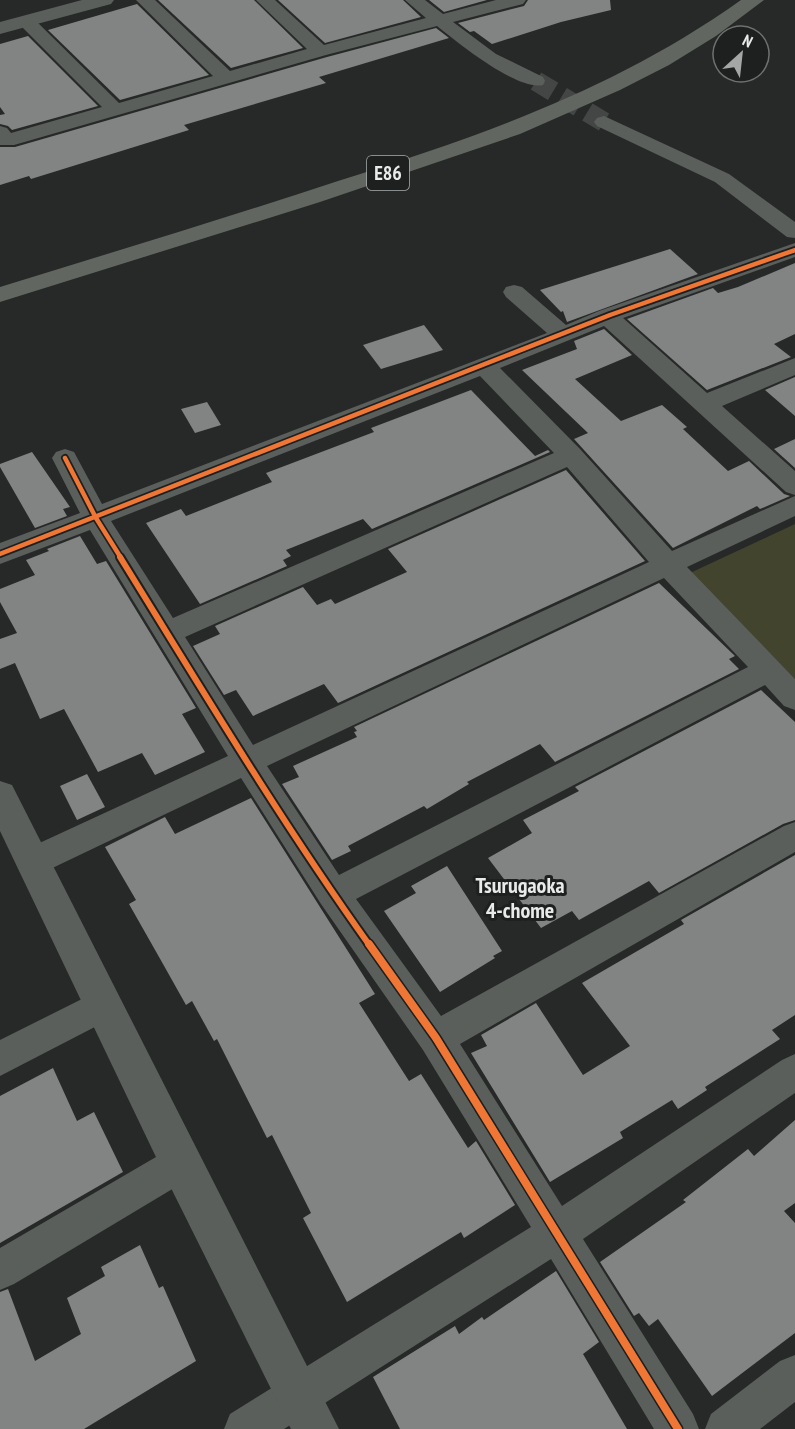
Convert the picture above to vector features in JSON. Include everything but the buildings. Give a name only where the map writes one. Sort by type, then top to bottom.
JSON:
[{"type":"highway","name":"E86","points":[[0,295],[466,148],[575,105],[640,74],[719,27],[754,0]]},
{"type":"street","points":[[145,0],[226,78]]},
{"type":"street","points":[[266,0],[320,51]]},
{"type":"street","points":[[414,0],[489,58],[536,81]]},
{"type":"street","points":[[0,132],[7,141],[320,51],[517,0]]},
{"type":"street","points":[[0,28],[94,2]]},
{"type":"street","points":[[27,21],[116,111]]},
{"type":"street","points":[[604,122],[722,178],[795,232]]},
{"type":"street","points":[[0,554],[607,316],[795,250]]},
{"type":"street","points":[[514,292],[563,335]]},
{"type":"street","points":[[607,316],[795,486]]},
{"type":"street","points":[[483,364],[572,455],[669,566],[795,698]]},
{"type":"street","points":[[704,404],[795,366]]},
{"type":"street","points":[[167,633],[572,455]]},
{"type":"street","points":[[65,458],[96,518],[248,763],[333,894],[436,1038],[678,1429]]},
{"type":"street","points":[[32,862],[248,763],[795,505]]},
{"type":"street","points":[[333,894],[768,670]]},
{"type":"street","points":[[0,795],[181,1164],[316,1429]]},
{"type":"street","points":[[436,1038],[795,836]]},
{"type":"street","points":[[0,1059],[104,1004]]},
{"type":"street","points":[[245,1429],[558,1232],[795,1072]]},
{"type":"street","points":[[0,1270],[181,1164]]},
{"type":"street","points":[[726,1429],[795,1376]]},
{"type":"green space","points":[[795,524],[795,679],[690,573]]},
{"type":"tunnel","points":[[536,81],[604,122]]},
{"type":"cycle path","points":[[0,554],[610,315],[795,250]]},
{"type":"cycle path","points":[[65,458],[96,518],[248,763],[333,894],[436,1038],[678,1429]]},
{"type":"district","name":"Tsurugaoka 4-chome","points":[[520,898]]}]
